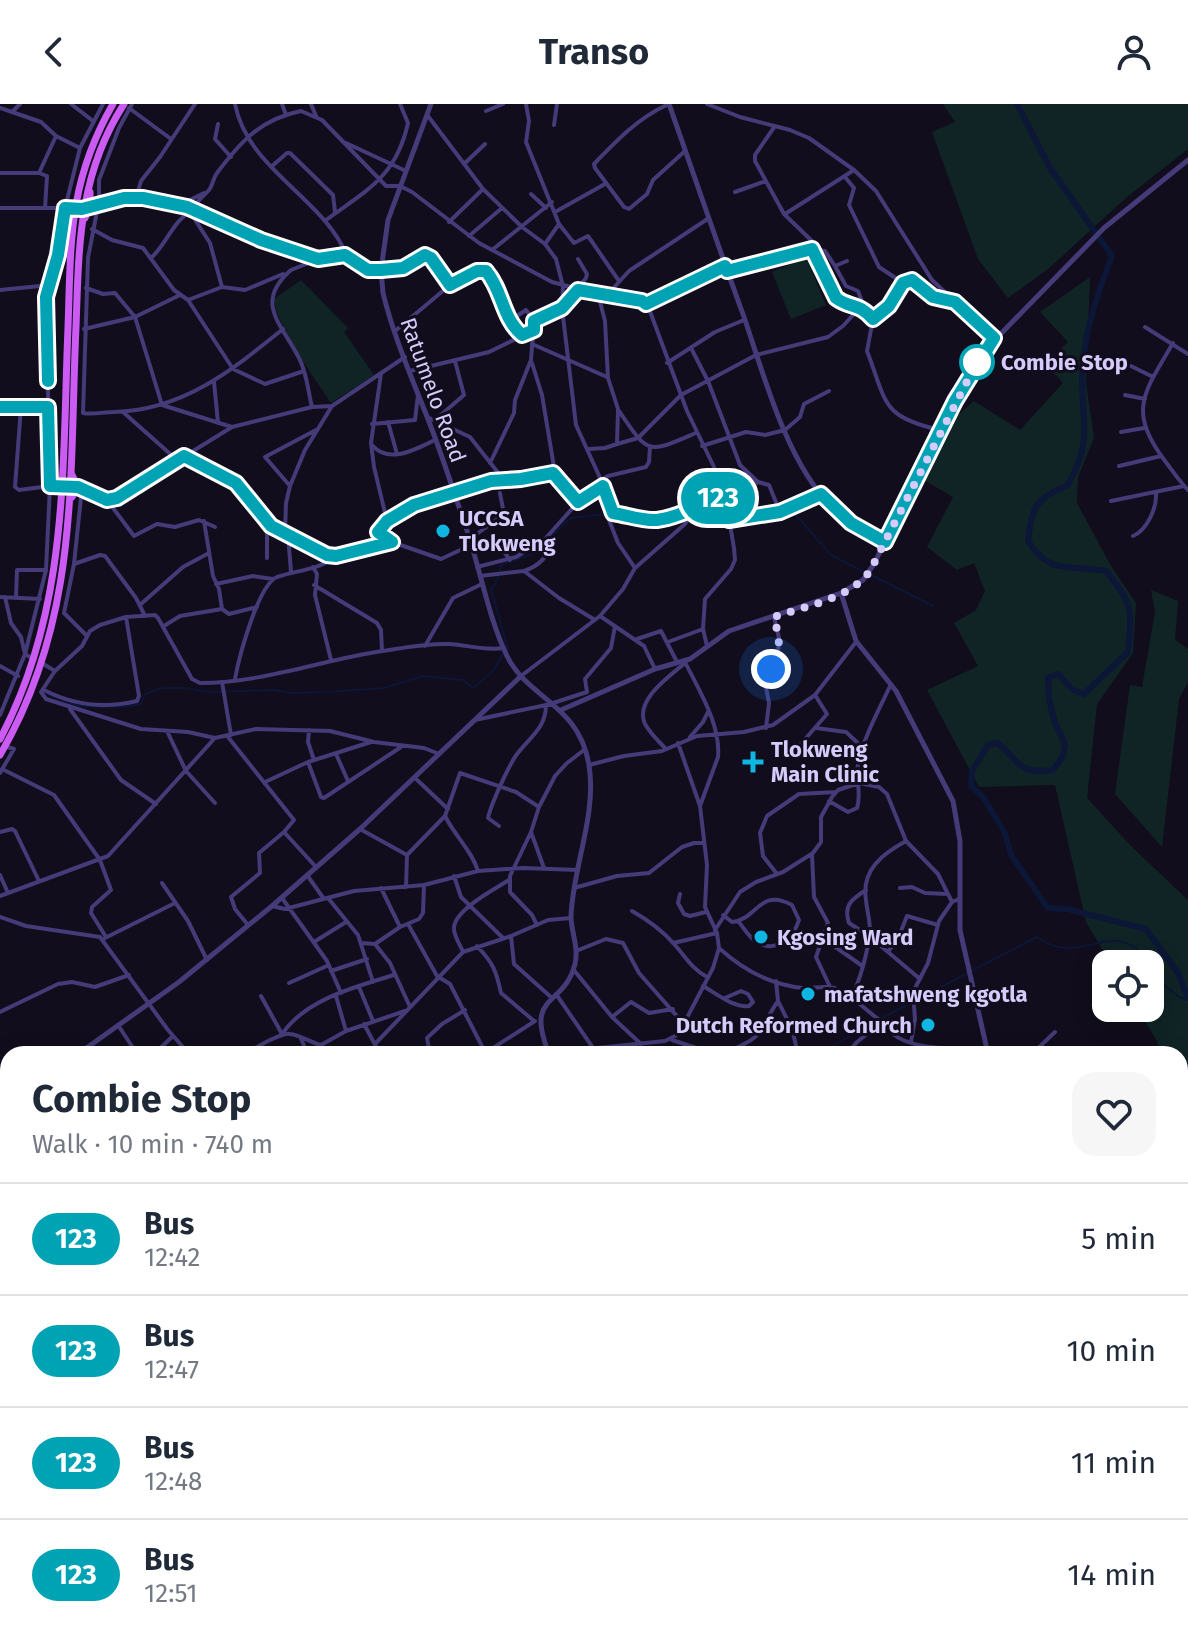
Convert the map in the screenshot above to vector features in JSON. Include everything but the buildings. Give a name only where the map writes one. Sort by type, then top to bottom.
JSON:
[{"type":"main road","points":[[38,661],[73,488],[70,471],[79,244],[88,156],[113,104]]},
{"type":"main road","points":[[0,755],[60,596],[73,494],[82,207],[105,140],[129,105]]},
{"type":"street","points":[[12,112],[20,104]]},
{"type":"street","points":[[71,104],[93,121]]},
{"type":"street","points":[[103,104],[80,148],[82,207],[92,229],[86,288],[82,411],[87,414],[123,412],[162,405],[214,382],[283,329]]},
{"type":"street","points":[[136,198],[141,181],[195,104]]},
{"type":"street","points":[[235,104],[249,135],[271,167],[326,220],[347,256]]},
{"type":"street","points":[[282,104],[286,115]]},
{"type":"street","points":[[180,205],[211,188],[216,174],[249,135],[263,124],[303,111],[311,104],[316,116]]},
{"type":"street","points":[[326,220],[379,181],[393,165],[408,123],[400,104]]},
{"type":"street","name":"Ratumelo Road","points":[[431,104],[388,220],[381,270],[383,293],[454,492],[504,648],[521,676],[569,720],[589,765],[588,807],[571,918],[576,951],[573,969]]},
{"type":"street","points":[[486,111],[503,104]]},
{"type":"street","points":[[526,104],[529,121],[526,142],[559,224],[574,243],[588,236],[619,281]]},
{"type":"street","points":[[554,125],[557,104]]},
{"type":"street","points":[[685,151],[652,181],[647,194],[630,208],[624,207],[605,184],[594,164],[648,114],[669,104],[785,430],[821,494],[851,523],[885,542]]},
{"type":"street","points":[[707,104],[809,138],[854,170],[876,191],[921,267],[994,338]]},
{"type":"street","points":[[0,715],[25,654],[46,570],[50,486],[45,310],[58,255],[99,180],[129,105],[171,139]]},
{"type":"street","points":[[0,108],[41,122],[56,136],[80,148]]},
{"type":"street","points":[[303,111],[316,116],[344,141],[387,187],[400,186],[422,198],[469,236],[563,286],[646,304],[726,268],[812,249],[825,251],[846,286],[859,293],[862,308]]},
{"type":"street","points":[[426,114],[483,189],[522,227],[545,244],[556,259],[563,286],[562,308],[576,425],[589,449],[610,510],[655,520],[693,510]]},
{"type":"street","points":[[218,124],[215,139],[231,157]]},
{"type":"street","points":[[775,126],[755,155],[755,161],[784,214],[812,241],[812,249],[836,298],[862,308],[873,319]]},
{"type":"street","points":[[39,173],[56,136]]},
{"type":"street","points":[[344,141],[406,171]]},
{"type":"street","points":[[464,164],[485,144]]},
{"type":"street","points":[[271,167],[290,152],[333,195],[335,213]]},
{"type":"street","points":[[475,720],[572,705],[655,669],[697,655],[722,634],[841,593],[867,576],[940,430],[994,338],[1104,228],[1187,162]]},
{"type":"street","points":[[784,214],[854,170]]},
{"type":"street","points":[[0,173],[39,173],[47,176],[45,208]]},
{"type":"street","points":[[845,177],[854,188],[849,205],[879,267],[903,283],[916,281],[933,297],[955,302]]},
{"type":"street","points":[[735,192],[766,181]]},
{"type":"street","points":[[554,213],[605,184]]},
{"type":"street","points":[[449,222],[483,189]]},
{"type":"street","points":[[151,258],[163,246],[180,219],[192,210],[206,192]]},
{"type":"street","points":[[531,194],[546,208]]},
{"type":"street","points":[[0,208],[82,207],[136,198],[180,205],[261,240],[318,259]]},
{"type":"street","points":[[492,250],[552,202]]},
{"type":"street","points":[[469,236],[502,208]]},
{"type":"street","points":[[192,210],[210,243],[222,287]]},
{"type":"street","points":[[607,295],[629,271],[709,218]]},
{"type":"street","points":[[545,244],[559,224]]},
{"type":"street","points":[[92,229],[112,240],[141,247],[180,295],[188,300],[233,369],[265,384],[304,371]]},
{"type":"street","points":[[188,300],[222,287],[245,290],[318,259],[341,255],[368,270],[381,270],[403,268],[427,255],[450,285]]},
{"type":"street","points":[[534,321],[562,308],[578,290],[587,274],[578,259]]},
{"type":"street","points":[[835,266],[847,261]]},
{"type":"street","points":[[291,270],[279,281],[271,303],[304,371],[312,407]]},
{"type":"street","points":[[395,331],[450,285],[477,271],[486,271],[499,291],[506,316],[522,335],[608,378]]},
{"type":"street","points":[[903,283],[889,306],[873,319],[867,351],[889,407],[915,425],[940,430]]},
{"type":"street","points":[[0,290],[50,285]]},
{"type":"street","points":[[86,288],[103,294],[115,293],[135,317],[162,405]]},
{"type":"street","points":[[598,294],[605,321],[608,378],[618,409],[638,438],[650,447],[663,447],[696,433]]},
{"type":"street","points":[[84,329],[135,317],[180,295]]},
{"type":"street","points":[[646,304],[696,433],[714,467],[727,507],[734,563],[705,599],[703,629],[707,646]]},
{"type":"street","points":[[589,449],[605,448],[638,438],[681,395],[756,355],[828,337],[862,308]]},
{"type":"street","points":[[490,463],[514,413],[515,400],[531,360],[534,321],[526,310],[514,318]]},
{"type":"street","points":[[667,363],[715,332],[744,320]]},
{"type":"street","points":[[1145,327],[1188,354]]},
{"type":"street","points":[[410,371],[489,352],[534,330]]},
{"type":"street","points":[[1111,501],[1186,488],[1144,428],[1145,399],[1153,377],[1173,343]]},
{"type":"street","points":[[691,348],[708,381],[740,465],[758,482],[769,485],[779,510]]},
{"type":"street","points":[[292,573],[286,534],[286,503],[290,486],[316,430],[332,406],[405,357]]},
{"type":"street","points":[[531,360],[542,395],[555,473],[578,502]]},
{"type":"street","points":[[434,421],[464,395],[455,361]]},
{"type":"street","points":[[1131,366],[1153,377]]},
{"type":"street","points":[[381,372],[371,443],[387,521]]},
{"type":"street","points":[[214,382],[218,423]]},
{"type":"street","points":[[702,446],[746,432],[765,435],[785,430],[800,417],[804,404],[829,391]]},
{"type":"street","points":[[372,424],[416,419],[418,395]]},
{"type":"street","points":[[1125,395],[1145,399]]},
{"type":"street","points":[[162,405],[232,427]]},
{"type":"street","points":[[107,500],[124,495],[232,427],[312,407],[332,406]]},
{"type":"street","points":[[0,407],[48,407]]},
{"type":"street","points":[[21,407],[15,487],[19,490],[50,486],[73,488],[107,500],[134,536],[157,524],[175,527],[199,520],[215,527]]},
{"type":"street","points":[[132,422],[141,409]]},
{"type":"street","points":[[617,444],[618,409]]},
{"type":"street","points":[[123,412],[177,460]]},
{"type":"street","points":[[427,417],[470,437],[503,479]]},
{"type":"street","points":[[388,422],[397,454]]},
{"type":"street","points":[[1121,432],[1144,428]]},
{"type":"street","points":[[290,486],[265,457],[316,430]]},
{"type":"street","points":[[371,443],[380,452],[406,454],[435,440]]},
{"type":"street","points":[[477,567],[510,560],[545,539],[578,502],[608,476],[646,467],[650,447]]},
{"type":"street","points":[[184,456],[236,483],[267,523],[327,555],[336,556]]},
{"type":"street","points":[[1119,466],[1161,456]]},
{"type":"street","points":[[500,493],[504,514],[471,542],[441,559],[392,542],[378,532],[387,521],[414,505],[503,479],[555,473]]},
{"type":"street","points":[[727,507],[758,482]]},
{"type":"street","points":[[73,488],[74,564],[64,613],[86,635]]},
{"type":"street","points":[[1133,536],[1142,530],[1155,506],[1156,493]]},
{"type":"street","points":[[729,520],[779,510],[821,494]]},
{"type":"street","points":[[89,1046],[207,960],[282,898],[415,778],[521,676],[598,618],[623,589],[635,568],[685,524],[693,510],[702,503],[723,496]]},
{"type":"street","points":[[609,520],[618,543],[635,568]]},
{"type":"street","points":[[204,521],[222,609],[229,614],[257,607]]},
{"type":"street","points":[[267,523],[267,558]]},
{"type":"street","points":[[471,542],[494,538],[510,560]]},
{"type":"street","points":[[534,578],[536,567],[550,545],[545,539]]},
{"type":"street","points":[[216,584],[253,576],[273,579],[324,564],[336,556],[392,542]]},
{"type":"street","points":[[140,605],[183,567],[209,553]]},
{"type":"street","points":[[74,564],[105,556],[145,616]]},
{"type":"street","points":[[313,567],[317,574],[314,585],[331,660]]},
{"type":"street","points":[[480,576],[536,567]]},
{"type":"street","points":[[16,598],[18,569],[46,570]]},
{"type":"street","points":[[524,571],[559,598],[637,639],[648,652],[655,669]]},
{"type":"street","points":[[235,679],[243,644],[257,607],[273,579]]},
{"type":"street","points":[[425,646],[455,595],[482,584]]},
{"type":"street","points":[[314,585],[375,620],[381,630],[382,651]]},
{"type":"street","points":[[841,593],[856,641],[891,684],[938,767],[953,801],[960,841],[955,901],[987,1046]]},
{"type":"street","points":[[40,599],[2,597],[11,623],[21,637],[25,654],[55,671]]},
{"type":"street","points":[[164,626],[180,616],[222,609]]},
{"type":"street","points":[[439,754],[424,748],[374,742],[330,731],[256,729],[215,738],[127,726],[42,695],[55,671],[82,646],[86,635],[100,625],[126,617],[155,615],[192,679],[200,683],[273,674],[331,660],[446,643],[478,649],[504,648]]},
{"type":"street","points":[[43,690],[64,700],[106,706],[135,702],[139,698],[126,617]]},
{"type":"street","points":[[766,728],[769,703],[764,677],[776,663],[779,649],[774,617]]},
{"type":"street","points":[[499,826],[488,818],[517,754],[554,706],[587,692],[585,679],[611,648],[615,626]]},
{"type":"street","points":[[668,642],[703,629]]},
{"type":"street","points":[[637,639],[658,630],[664,634],[682,662],[717,734],[718,757],[700,806]]},
{"type":"street","points":[[589,765],[609,759],[652,754],[690,737],[766,728],[783,720],[815,695],[856,641]]},
{"type":"street","points":[[666,749],[644,722],[644,710],[650,696],[682,662]]},
{"type":"street","points":[[0,666],[18,676]]},
{"type":"street","points":[[222,682],[230,736],[294,820],[259,853],[261,869],[258,875],[231,897],[235,909],[248,925]]},
{"type":"street","points":[[829,801],[848,812],[858,805],[857,768],[861,746],[891,684]]},
{"type":"street","points":[[793,753],[828,713],[815,695]]},
{"type":"street","points":[[90,712],[91,704]]},
{"type":"street","points":[[569,720],[572,705]]},
{"type":"street","points":[[69,707],[121,780],[156,804]]},
{"type":"street","points":[[690,737],[708,712]]},
{"type":"street","points":[[816,728],[846,732],[861,746]]},
{"type":"street","points":[[309,730],[311,761],[322,798],[328,797],[402,746]]},
{"type":"street","points":[[167,731],[186,771],[215,803]]},
{"type":"street","points":[[0,896],[110,855],[215,738]]},
{"type":"street","points":[[3,742],[14,749],[1,771],[52,793],[100,860],[111,890],[92,907],[91,913],[148,1003],[182,1046]]},
{"type":"street","points":[[265,782],[311,761],[374,742]]},
{"type":"street","points":[[670,1040],[678,1034],[708,977],[719,948],[716,931],[706,912],[705,843],[700,806],[678,743]]},
{"type":"street","points":[[537,925],[532,915],[513,896],[509,880],[555,776],[584,750]]},
{"type":"street","points":[[336,754],[348,781]]},
{"type":"street","points":[[406,887],[407,855],[445,816],[456,777],[461,772],[516,792],[539,807]]},
{"type":"street","points":[[415,778],[448,809]]},
{"type":"street","points":[[777,874],[763,856],[761,828],[767,816],[799,794],[836,792],[859,783],[879,787],[887,794],[906,841],[938,874],[955,901]]},
{"type":"street","points":[[716,931],[723,915],[740,892],[812,854],[821,842],[821,817],[836,792]]},
{"type":"street","points":[[445,816],[455,835],[473,856],[478,871]]},
{"type":"street","points":[[360,829],[407,855]]},
{"type":"street","points":[[2,830],[15,831],[39,881]]},
{"type":"street","points":[[284,832],[316,867]]},
{"type":"street","points":[[531,832],[544,869]]},
{"type":"street","points":[[851,998],[861,978],[861,965],[869,936],[866,890],[870,874],[879,858],[906,841]]},
{"type":"street","points":[[574,888],[617,876],[649,873],[682,847],[705,843]]},
{"type":"street","points":[[812,854],[814,897],[828,920],[816,957],[830,987]]},
{"type":"street","points":[[272,906],[290,908],[381,888],[424,885],[478,871],[578,870]]},
{"type":"street","points":[[0,875],[8,893]]},
{"type":"street","points":[[307,875],[361,943],[373,982]]},
{"type":"street","points":[[454,876],[461,897],[503,938]]},
{"type":"street","points":[[463,952],[454,927],[456,921],[471,905],[509,880]]},
{"type":"street","points":[[162,883],[188,921],[207,960]]},
{"type":"street","points":[[361,943],[375,944],[422,915],[424,885]]},
{"type":"street","points":[[900,888],[912,887],[925,893],[948,894]]},
{"type":"street","points":[[381,888],[400,927]]},
{"type":"street","points":[[866,890],[852,899],[847,910],[851,925],[869,936],[921,980]]},
{"type":"street","points":[[680,894],[678,903],[684,914],[690,916],[706,912]]},
{"type":"street","points":[[282,898],[330,968],[346,1031]]},
{"type":"street","points":[[723,915],[732,922],[738,921],[759,905],[780,899],[792,905],[799,920],[794,932],[782,943],[766,946],[756,942],[738,921]]},
{"type":"street","points":[[911,1042],[915,1019],[912,993],[921,980],[938,925],[955,901]]},
{"type":"street","points":[[0,917],[26,926],[104,938],[175,903]]},
{"type":"street","points":[[632,911],[651,922],[673,943],[691,968],[708,977]]},
{"type":"street","points":[[888,952],[907,916],[938,925]]},
{"type":"street","points":[[364,1024],[375,1044],[463,952],[548,920],[571,918]]},
{"type":"street","points":[[314,942],[347,922]]},
{"type":"street","points":[[408,924],[437,976],[447,981],[465,1010],[481,1046]]},
{"type":"street","points":[[673,943],[716,931]]},
{"type":"street","points":[[511,936],[514,964],[554,996],[592,1046]]},
{"type":"street","points":[[823,938],[861,965]]},
{"type":"street","points":[[576,951],[606,939],[623,943],[639,973],[683,1023]]},
{"type":"street","points":[[375,944],[383,953],[408,1009]]},
{"type":"street","points":[[477,946],[494,965],[501,993],[537,1019],[546,1046]]},
{"type":"street","points":[[719,948],[745,970],[776,981],[806,989],[830,987],[851,998],[895,1035],[918,1046]]},
{"type":"street","points":[[289,983],[367,959]]},
{"type":"street","points":[[497,1046],[537,1019],[573,969],[612,1017],[641,1044]]},
{"type":"street","points":[[0,1012],[58,984],[72,982],[95,987],[129,975]]},
{"type":"street","points":[[266,1046],[282,1034],[294,1017],[338,994],[394,975]]},
{"type":"street","points":[[776,981],[778,1001],[792,1029],[796,1046]]},
{"type":"street","points":[[703,986],[725,998],[742,1007],[753,1002],[751,996],[741,991],[725,998]]},
{"type":"street","points":[[359,987],[373,1021]]},
{"type":"street","points":[[261,996],[282,1034]]},
{"type":"street","points":[[737,1046],[754,1038],[778,1001]]},
{"type":"street","points":[[612,1017],[631,1002],[649,1013],[673,1009]]},
{"type":"street","points":[[282,1034],[321,1045],[346,1031],[408,1009]]},
{"type":"street","points":[[428,1046],[427,1038],[465,1010]]},
{"type":"street","points":[[854,1046],[881,1022]]},
{"type":"street","points":[[118,1025],[132,1046]]},
{"type":"street","points":[[1040,1046],[1055,1032]]},
{"type":"street","points":[[162,1046],[173,1036]]},
{"type":"street","points":[[300,1037],[304,1046]]},
{"type":"street","points":[[617,1046],[670,1040],[690,1046]]},
{"type":"green space","points":[[943,104],[1188,104],[1188,149],[1127,197],[1048,269],[1008,298],[978,259],[932,132],[955,122]]},
{"type":"green space","points":[[806,258],[826,305],[791,319],[772,272]]},
{"type":"green space","points":[[1090,277],[1086,383],[1094,438],[1078,477],[1077,503],[1111,566],[1136,603],[1133,653],[1097,704],[1087,798],[1132,847],[1188,900],[1188,1046],[1158,1046],[1145,1022],[1164,1022],[1164,950],[1103,950],[1086,922],[1055,785],[979,787],[927,690],[978,666],[954,623],[976,610],[985,591],[974,563],[957,570],[927,547],[953,497],[924,480],[957,416],[974,401],[1020,430],[1063,383],[1046,364],[1068,342],[1040,312]]},
{"type":"green space","points":[[301,280],[348,328],[344,332],[374,375],[331,403],[297,352],[276,310],[274,299]]},
{"type":"green space","points":[[1151,590],[1178,601],[1175,640],[1188,649],[1188,682],[1179,699],[1162,847],[1115,794],[1130,685],[1142,687],[1155,612]]},
{"type":"waterway","points":[[1017,104],[1050,168],[1112,256],[1093,309],[1087,337],[1082,383],[1084,439],[1081,453],[1067,486],[1048,495],[1037,506],[1028,541],[1036,552],[1053,564],[1106,571],[1126,600],[1130,626],[1128,652],[1084,694],[1072,689],[1058,674],[1048,678],[1055,723],[1065,744],[1063,756],[1053,770],[1032,770],[1021,766],[997,743],[988,745],[972,771],[971,786],[983,797],[1005,833],[1011,855],[1048,908],[1067,909],[1146,929],[1178,973],[1188,998]]},
{"type":"waterway","points":[[730,512],[788,507]]},
{"type":"waterway","points":[[692,518],[725,512]]},
{"type":"waterway","points":[[794,513],[831,555],[864,572]]},
{"type":"waterway","points":[[508,649],[491,589],[497,581],[501,565],[530,555],[571,518],[606,514],[642,523],[686,519]]},
{"type":"waterway","points":[[871,575],[933,606]]},
{"type":"waterway","points":[[46,693],[69,703],[104,708],[141,704],[145,694],[162,688],[209,692],[328,692],[384,688],[423,676],[463,680],[473,688],[494,670],[503,653]]},
{"type":"waterway","points":[[973,970],[1037,937],[1064,948],[1112,941],[1124,942],[1137,950]]},
{"type":"waterway","points":[[882,1018],[968,973]]},
{"type":"waterway","points":[[1164,985],[1188,1000]]},
{"type":"waterway","points":[[833,1046],[876,1021]]},
{"type":"bus line","name":"123","points":[[0,407],[48,407],[50,486],[78,487],[107,500],[117,498],[184,456],[236,483],[271,526],[332,556],[392,542],[378,532],[387,521],[414,505],[491,481],[550,473],[557,475],[578,502],[603,486],[613,513],[655,520],[693,510],[702,503],[723,496],[729,520],[792,509],[821,494],[851,523],[885,542],[955,401],[994,338],[955,302],[933,297],[912,280],[903,283],[889,306],[873,319],[860,306],[836,298],[812,249],[727,271],[725,266],[646,304],[578,290],[562,308],[534,321],[534,330],[522,335],[506,316],[499,291],[486,271],[477,271],[450,285],[427,255],[398,270],[368,270],[345,255],[318,259],[281,247],[180,205],[129,198],[82,209],[65,208],[58,255],[46,297],[48,381]]},
{"type":"place","name":"Combie Stop","points":[[977,362]]},
{"type":"place","name":"UCCSA Tlokweng","points":[[443,531]]},
{"type":"place","name":"Tlokweng Main Clinic","points":[[753,762]]},
{"type":"place","name":"Kgosing Ward","points":[[761,937]]},
{"type":"place","name":"mafatshweng kgotla","points":[[808,994]]},
{"type":"place","name":"Dutch Reformed Church","points":[[928,1025]]},
{"type":"route","points":[[771,669],[776,663],[779,649],[774,617],[841,593],[867,576],[977,362]]}]
